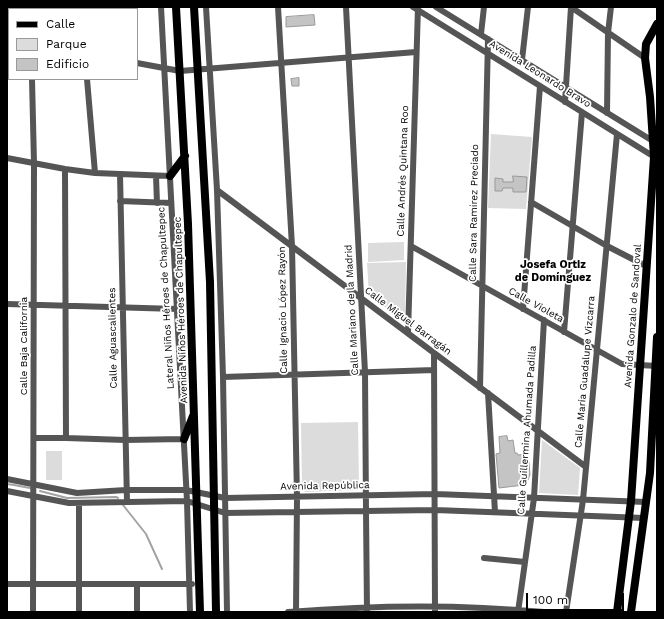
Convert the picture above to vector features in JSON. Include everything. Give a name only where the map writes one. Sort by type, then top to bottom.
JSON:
[{"type":"main road","name":"Avenida Niños Héroes de Chapultepec","points":[[176,7],[188,224],[200,612]]},
{"type":"main road","points":[[194,7],[210,282],[216,612]]},
{"type":"main road","name":"Avenida Gonzalo de Sandoval","points":[[617,612],[631,501],[646,266],[655,158],[650,96],[644,58],[646,44],[657,24]]},
{"type":"main road","points":[[170,176],[185,156]]},
{"type":"main road","points":[[632,612],[646,502],[653,473],[657,337]]},
{"type":"main road","points":[[184,439],[194,413]]},
{"type":"street","name":"Lateral Niños Héroes de Chapultepec","points":[[161,7],[187,501],[190,612]]},
{"type":"street","points":[[206,7],[217,190],[223,377],[227,612]]},
{"type":"street","name":"Calle Ignacio López Rayón","points":[[278,7],[292,246],[297,497],[296,612]]},
{"type":"street","name":"Calle Mariano de la Madrid","points":[[346,7],[365,372],[367,610]]},
{"type":"street","name":"Avenida Leonardo Bravo","points":[[436,7],[654,142]]},
{"type":"street","points":[[481,34],[484,7]]},
{"type":"street","points":[[522,60],[528,7]]},
{"type":"street","points":[[571,7],[644,58]]},
{"type":"street","points":[[565,102],[571,7]]},
{"type":"street","points":[[607,113],[608,33],[610,7]]},
{"type":"street","name":"Avenida Leonardo Bravo","points":[[416,8],[655,158]]},
{"type":"street","name":"Calle Andrés Quintana Roo","points":[[408,333],[416,8]]},
{"type":"street","name":"Calle Sara Ramírez Preciado","points":[[480,388],[488,39]]},
{"type":"street","points":[[138,63],[180,72],[416,52]]},
{"type":"street","name":"Calle Baja California","points":[[32,80],[34,163],[33,612]]},
{"type":"street","points":[[87,80],[95,173]]},
{"type":"street","points":[[523,309],[540,86]]},
{"type":"street","points":[[564,332],[582,112]]},
{"type":"street","name":"Calle María Guadalupe Vizcarra","points":[[566,612],[583,500],[617,134]]},
{"type":"street","points":[[7,158],[95,173],[170,176]]},
{"type":"street","points":[[65,169],[66,438]]},
{"type":"street","name":"Calle Aguascalientes","points":[[120,174],[127,502]]},
{"type":"street","points":[[156,176],[157,203]]},
{"type":"street","name":"Calle Miguel Barragán","points":[[217,190],[586,467]]},
{"type":"street","points":[[120,201],[171,203]]},
{"type":"street","points":[[530,202],[607,246],[646,266]]},
{"type":"street","name":"Calle Violeta","points":[[411,246],[622,364],[656,366]]},
{"type":"street","points":[[7,304],[177,309]]},
{"type":"street","name":"Calle Guillermina Ahumada Padilla","points":[[518,611],[534,498],[544,320]]},
{"type":"street","points":[[434,353],[435,609]]},
{"type":"street","points":[[223,377],[434,370]]},
{"type":"street","points":[[488,393],[495,512]]},
{"type":"street","points":[[34,438],[125,440],[184,439]]},
{"type":"street","name":"Avenida República","points":[[7,479],[77,492],[186,490],[225,498],[435,494],[646,502]]},
{"type":"street","points":[[7,491],[69,503],[187,501],[225,513],[435,510],[644,518]]},
{"type":"street","points":[[78,503],[78,612]]},
{"type":"street","points":[[484,558],[525,562]]},
{"type":"street","points":[[7,584],[200,584]]},
{"type":"street","points":[[137,584],[137,612]]},
{"type":"street","points":[[288,612],[435,609],[544,612]]},
{"type":"green space","points":[[491,134],[532,137],[526,209],[488,208]]},
{"type":"green space","points":[[404,242],[404,260],[368,262],[368,243]]},
{"type":"green space","points":[[406,262],[405,321],[369,296],[367,263]]},
{"type":"green space","points":[[358,422],[359,487],[357,490],[305,492],[302,487],[301,423]]},
{"type":"green space","points":[[542,440],[580,468],[578,495],[539,493]]},
{"type":"green space","points":[[46,451],[62,451],[62,480],[46,480]]},
{"type":"building","points":[[314,15],[315,25],[286,27],[286,17]]},
{"type":"building","points":[[299,78],[299,86],[292,86],[291,79]]},
{"type":"building","points":[[513,176],[527,177],[526,192],[513,192],[513,188],[503,188],[502,191],[495,191],[495,178],[503,179],[503,182],[513,182]]},
{"type":"building","points":[[507,436],[508,441],[513,440],[515,453],[518,455],[525,454],[525,463],[529,462],[530,475],[524,485],[499,488],[496,454],[500,453],[499,437]]},
{"type":"waterway","points":[[7,484],[30,488]]},
{"type":"waterway","points":[[40,491],[67,498],[118,498]]},
{"type":"waterway","points":[[123,505],[146,534],[162,569]]},
{"type":"district","name":"Josefa Ortiz de Domínguez","points":[[553,271]]}]
